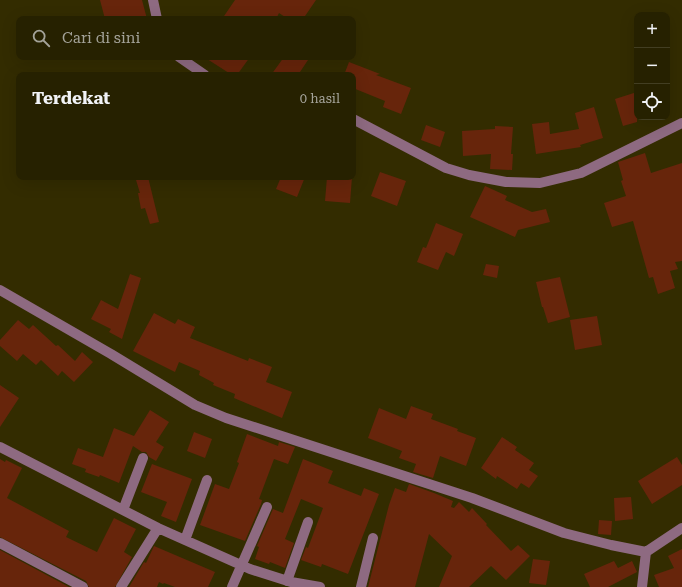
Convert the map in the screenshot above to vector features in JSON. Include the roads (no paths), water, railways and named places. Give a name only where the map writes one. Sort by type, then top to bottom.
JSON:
[{"type":"street","points":[[153,0],[156,16]]},
{"type":"street","points":[[183,60],[200,72]]},
{"type":"street","points":[[356,121],[446,168],[470,175],[506,182],[540,183],[581,173],[682,123]]},
{"type":"street","points":[[0,290],[111,354],[195,405],[226,418],[472,498],[564,533],[611,545],[646,552],[682,528]]},
{"type":"street","points":[[0,447],[158,528],[242,565],[287,581],[320,587]]},
{"type":"street","points":[[123,510],[143,458]]},
{"type":"street","points":[[185,540],[207,480]]},
{"type":"street","points":[[232,587],[267,507]]},
{"type":"street","points":[[287,581],[308,522]]},
{"type":"street","points":[[121,587],[158,528]]},
{"type":"street","points":[[361,587],[373,538]]},
{"type":"street","points":[[0,543],[83,587]]},
{"type":"street","points":[[642,587],[646,552]]}]
